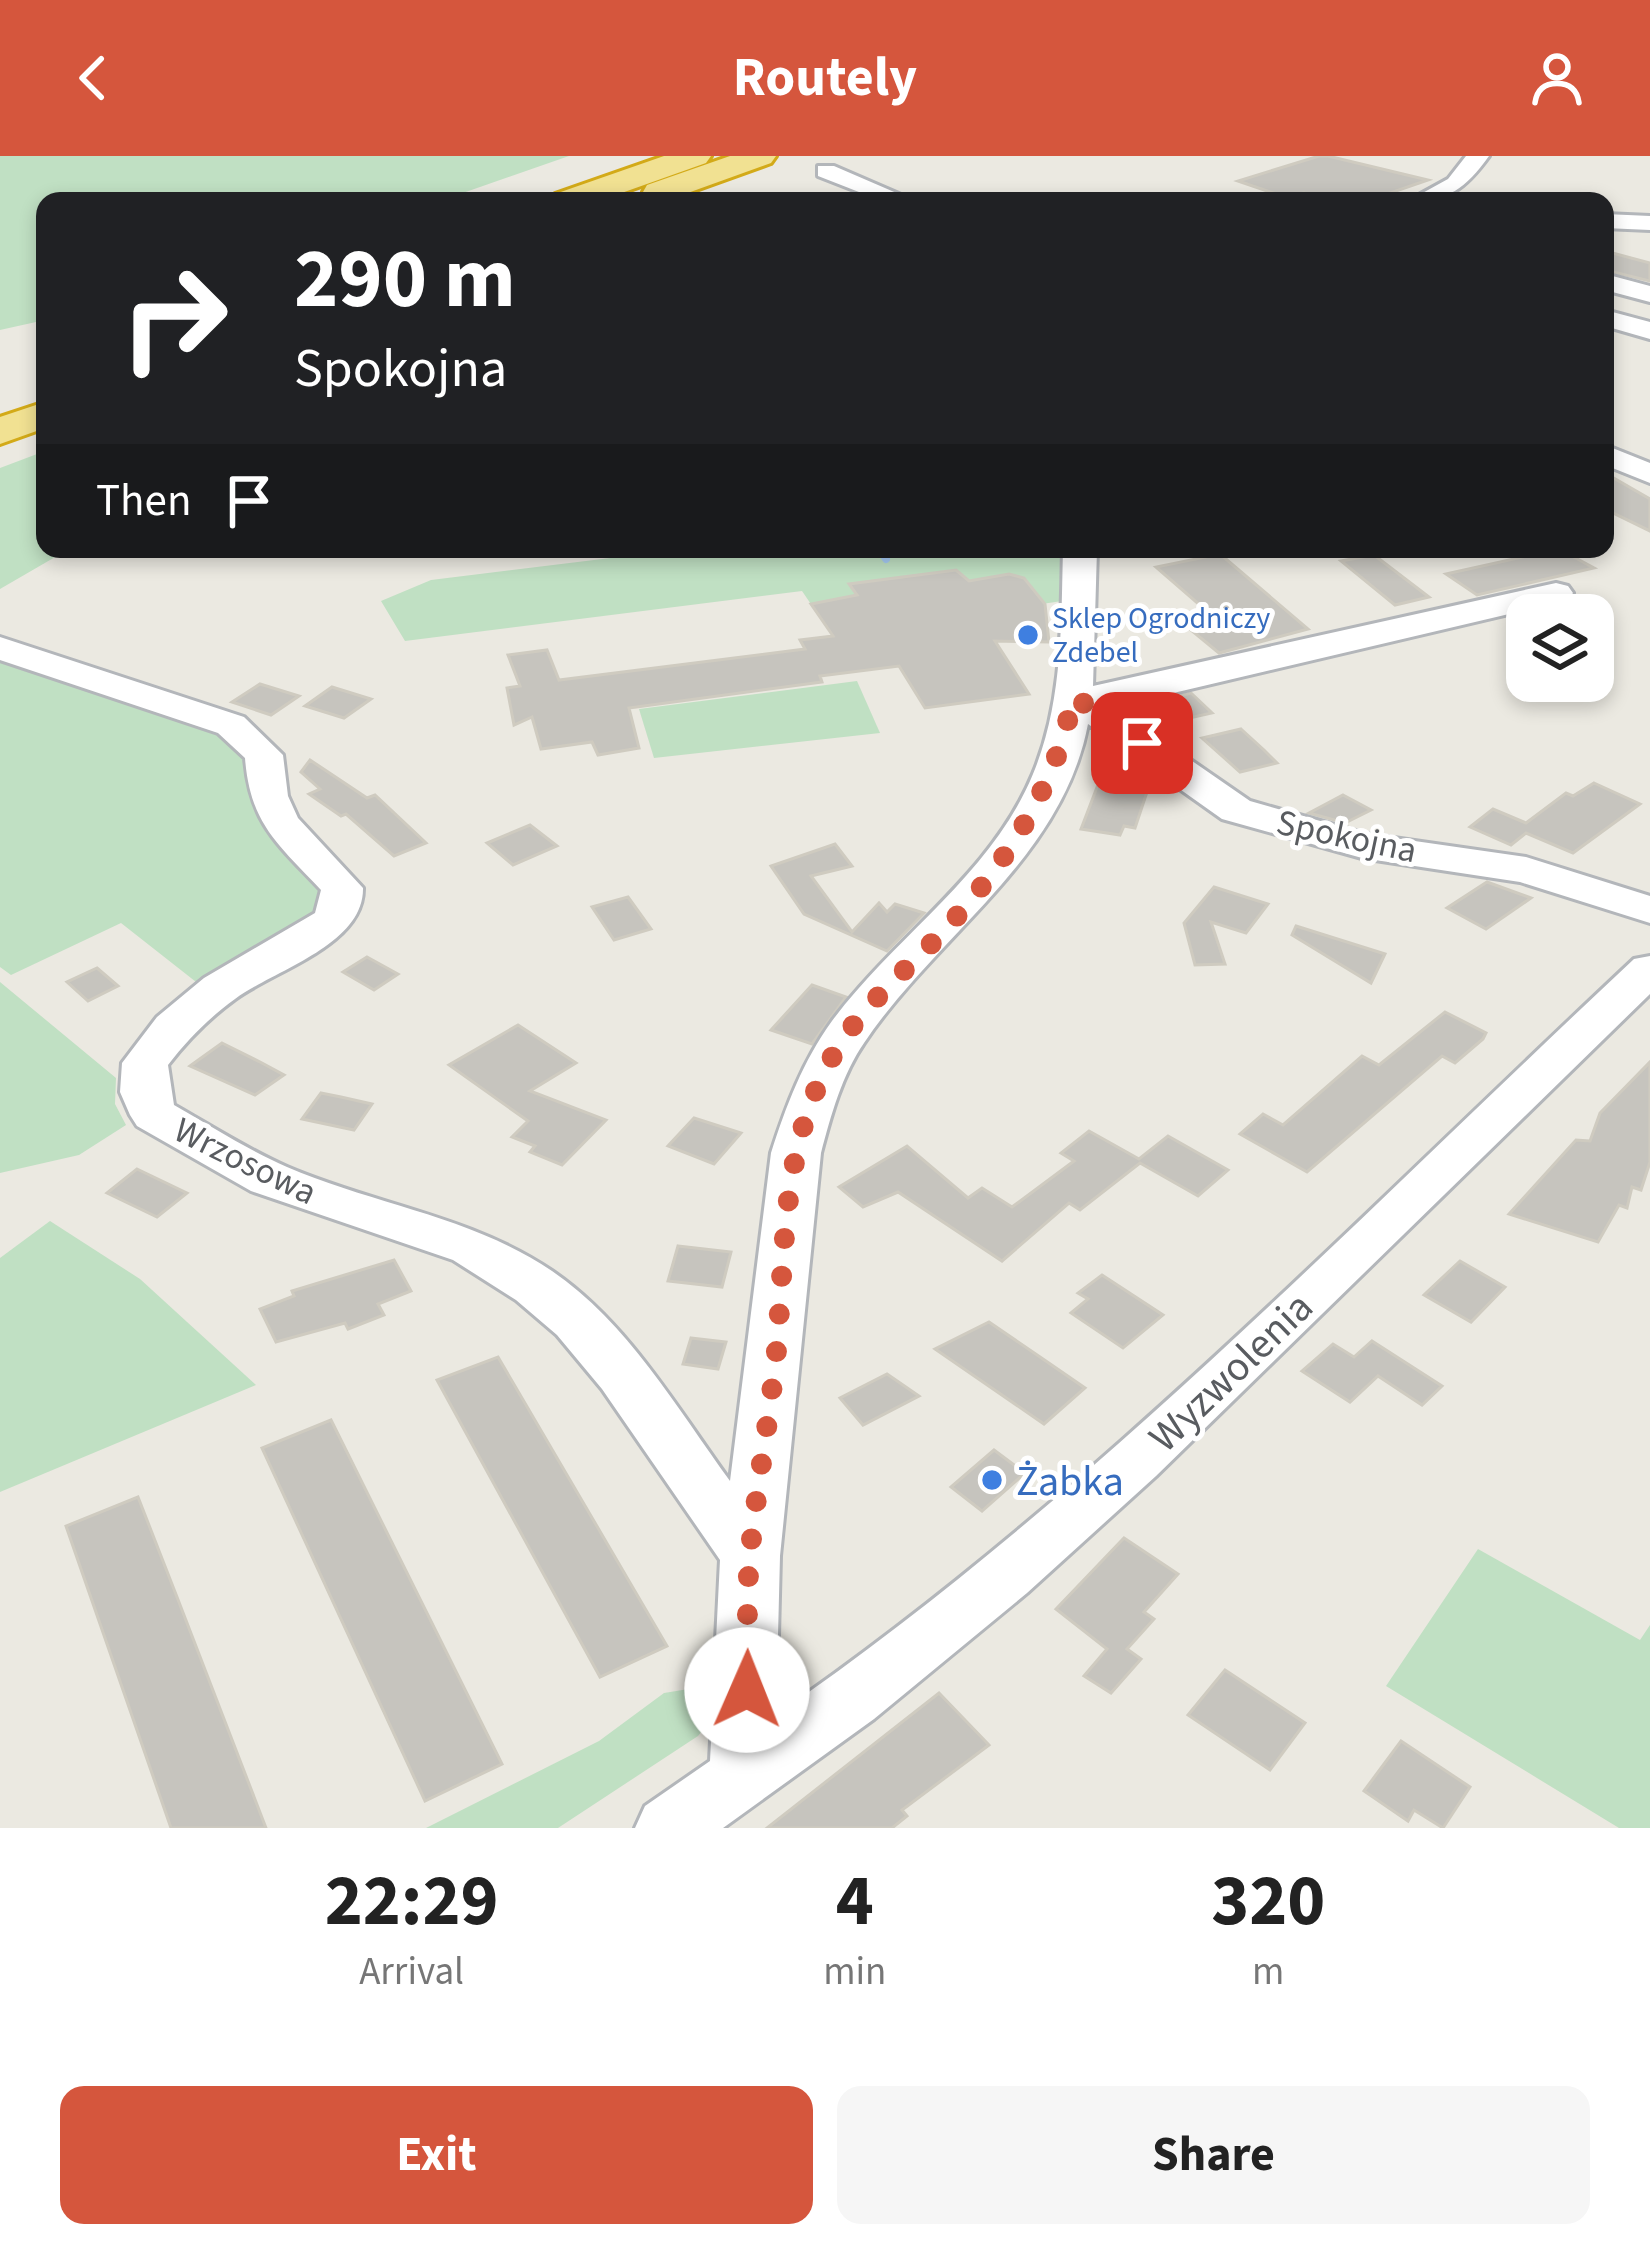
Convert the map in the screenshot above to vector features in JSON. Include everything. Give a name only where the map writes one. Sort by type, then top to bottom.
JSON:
[{"type":"highway","points":[[593,192],[695,156]]},
{"type":"highway","points":[[660,192],[760,156]]},
{"type":"highway","points":[[0,400],[36,387]]},
{"type":"highway","points":[[0,430],[36,417]]},
{"type":"street","points":[[1439,192],[1456,184],[1478,156]]},
{"type":"street","points":[[826,171],[880,192]]},
{"type":"street","points":[[1614,221],[1650,223]]},
{"type":"street","points":[[1614,284],[1650,294]]},
{"type":"street","points":[[1614,321],[1650,331]]},
{"type":"street","points":[[1614,458],[1650,474]]},
{"type":"street","points":[[701,1811],[750,1556],[776,1348],[784,1226],[796,1153],[816,1089],[856,1020],[934,940],[1019,835],[1066,736],[1073,696],[1080,558]]},
{"type":"street","points":[[1073,696],[1107,698],[1556,593]]},
{"type":"street","name":"Wrzosowa","points":[[0,648],[231,725],[264,755],[268,796],[280,823],[342,888],[342,905],[330,922],[220,988],[173,1027],[145,1063],[144,1092],[154,1114],[269,1178],[471,1247],[536,1286],[576,1321],[622,1374],[750,1556]]},
{"type":"street","name":"Spokojna","points":[[1073,696],[1237,810],[1362,846],[1526,870],[1650,910]]},
{"type":"street","name":"Wyzwolenia","points":[[701,1811],[868,1686],[1104,1489],[1650,969]]},
{"type":"green space","points":[[0,156],[569,156],[466,192],[36,192],[36,322],[0,330]]},
{"type":"green space","points":[[36,454],[36,558],[53,558],[0,589],[0,468]]},
{"type":"green space","points":[[611,558],[1071,558],[1069,600],[832,635],[802,591],[405,641],[381,601],[431,580]]},
{"type":"green space","points":[[0,640],[231,734],[332,886],[330,907],[205,989],[121,923],[11,975],[0,967]]},
{"type":"green space","points":[[857,681],[880,733],[654,758],[639,709]]},
{"type":"green space","points":[[0,982],[116,1078],[115,1104],[126,1125],[79,1155],[0,1173]]},
{"type":"green space","points":[[50,1221],[140,1279],[256,1385],[0,1492],[0,1258]]},
{"type":"green space","points":[[1478,1549],[1640,1640],[1650,1625],[1650,1828],[1619,1828],[1386,1686]]},
{"type":"green space","points":[[707,1686],[706,1726],[698,1736],[558,1828],[426,1828],[599,1741],[664,1693]]},
{"type":"building","points":[[1319,156],[1428,180],[1393,192],[1270,192],[1238,181]]},
{"type":"building","points":[[1614,253],[1650,263],[1650,281],[1614,272]]},
{"type":"building","points":[[1614,478],[1650,499],[1650,531],[1614,513]]},
{"type":"building","points":[[1225,558],[1308,629],[1219,653],[1185,625],[1216,619],[1156,567]]},
{"type":"building","points":[[1378,558],[1429,597],[1395,605],[1341,561]]},
{"type":"building","points":[[1518,558],[1576,558],[1594,568],[1477,595],[1446,574]]},
{"type":"building","points":[[956,570],[969,581],[1009,574],[1024,578],[1045,604],[1049,642],[995,641],[1029,694],[925,708],[899,666],[820,676],[822,682],[629,708],[639,748],[598,755],[592,742],[541,749],[532,717],[514,725],[507,688],[520,686],[508,655],[547,650],[559,680],[805,649],[800,640],[833,636],[811,604],[857,595],[849,584]]},
{"type":"building","points":[[260,684],[299,696],[271,715],[232,702]]},
{"type":"building","points":[[332,687],[371,699],[344,718],[305,706]]},
{"type":"building","points":[[1191,693],[1212,713],[1180,720],[1161,701]]},
{"type":"building","points":[[1241,729],[1277,763],[1240,772],[1202,738]]},
{"type":"building","points":[[310,760],[367,798],[375,795],[426,843],[394,856],[346,814],[341,816],[309,794],[320,789],[301,772]]},
{"type":"building","points":[[1104,769],[1133,774],[1129,786],[1148,789],[1135,828],[1124,826],[1120,835],[1081,829]]},
{"type":"building","points":[[1594,783],[1640,804],[1573,853],[1526,833],[1511,845],[1470,827],[1493,809],[1526,823],[1566,793],[1573,796]]},
{"type":"building","points":[[1343,795],[1371,810],[1345,823],[1309,813]]},
{"type":"building","points":[[530,825],[557,846],[513,865],[487,843]]},
{"type":"building","points":[[835,844],[852,866],[811,876],[852,932],[879,903],[887,912],[895,904],[924,913],[887,951],[804,914],[771,866]]},
{"type":"building","points":[[1487,882],[1531,898],[1486,929],[1447,908]]},
{"type":"building","points":[[1214,887],[1268,904],[1246,933],[1211,922],[1225,964],[1195,965],[1184,923]]},
{"type":"building","points":[[628,897],[651,929],[614,940],[592,907]]},
{"type":"building","points":[[1296,926],[1385,954],[1371,983],[1292,935]]},
{"type":"building","points":[[367,957],[398,974],[374,990],[343,972]]},
{"type":"building","points":[[97,968],[118,986],[88,1001],[67,982]]},
{"type":"building","points":[[812,985],[846,997],[812,1044],[771,1030]]},
{"type":"building","points":[[1445,1012],[1486,1033],[1483,1039],[1455,1063],[1442,1056],[1307,1172],[1240,1134],[1263,1114],[1283,1125],[1362,1056],[1379,1065]]},
{"type":"building","points":[[518,1025],[576,1063],[530,1091],[606,1120],[562,1165],[530,1152],[535,1146],[512,1137],[528,1121],[449,1065]]},
{"type":"building","points":[[222,1043],[284,1075],[255,1095],[190,1066]]},
{"type":"building","points":[[1650,1062],[1650,1162],[1641,1190],[1632,1187],[1627,1208],[1619,1205],[1598,1242],[1509,1214],[1576,1140],[1590,1141],[1600,1113]]},
{"type":"building","points":[[321,1093],[372,1104],[354,1130],[302,1119]]},
{"type":"building","points":[[694,1118],[741,1133],[714,1164],[668,1146]]},
{"type":"building","points":[[1089,1131],[1139,1159],[1168,1136],[1228,1170],[1198,1196],[1140,1163],[1080,1210],[1069,1203],[1002,1261],[898,1192],[863,1207],[839,1187],[907,1146],[968,1198],[982,1188],[1012,1207],[1074,1161],[1061,1153]]},
{"type":"building","points":[[137,1169],[187,1193],[157,1217],[107,1193]]},
{"type":"building","points":[[678,1246],[731,1252],[722,1287],[668,1281]]},
{"type":"building","points":[[394,1260],[411,1291],[378,1304],[384,1315],[348,1329],[345,1323],[276,1342],[260,1309],[294,1296],[292,1291]]},
{"type":"building","points":[[1460,1261],[1505,1287],[1471,1322],[1424,1295]]},
{"type":"building","points":[[1102,1275],[1163,1315],[1123,1348],[1071,1313],[1088,1299],[1078,1293]]},
{"type":"building","points":[[989,1322],[1085,1388],[1044,1424],[935,1349]]},
{"type":"building","points":[[691,1338],[726,1342],[718,1369],[683,1364]]},
{"type":"building","points":[[1372,1341],[1442,1386],[1422,1405],[1378,1376],[1350,1402],[1302,1371],[1333,1344],[1354,1357]]},
{"type":"building","points":[[498,1357],[667,1646],[600,1677],[437,1380]]},
{"type":"building","points":[[887,1374],[919,1396],[863,1425],[840,1398]]},
{"type":"building","points":[[331,1420],[502,1764],[425,1801],[262,1448]]},
{"type":"building","points":[[994,1450],[1025,1473],[982,1511],[951,1487]]},
{"type":"building","points":[[138,1497],[266,1828],[171,1828],[66,1526]]},
{"type":"building","points":[[1124,1538],[1178,1574],[1144,1612],[1154,1619],[1127,1649],[1141,1659],[1111,1693],[1084,1676],[1107,1649],[1056,1609]]},
{"type":"building","points":[[1225,1670],[1305,1723],[1270,1770],[1188,1715]]},
{"type":"building","points":[[939,1693],[989,1745],[902,1810],[907,1816],[892,1828],[767,1828]]},
{"type":"building","points":[[1401,1741],[1470,1787],[1443,1828],[1414,1810],[1408,1821],[1364,1791]]},
{"type":"place","name":"Sklep Ogrodniczy Zdebel","points":[[1028,635]]},
{"type":"place","name":"Żabka","points":[[992,1480]]},
{"type":"route","points":[[747,1690],[750,1556],[776,1348],[784,1226],[796,1153],[816,1089],[856,1020],[934,940],[1019,835],[1066,736],[1073,696],[1142,743]]}]
